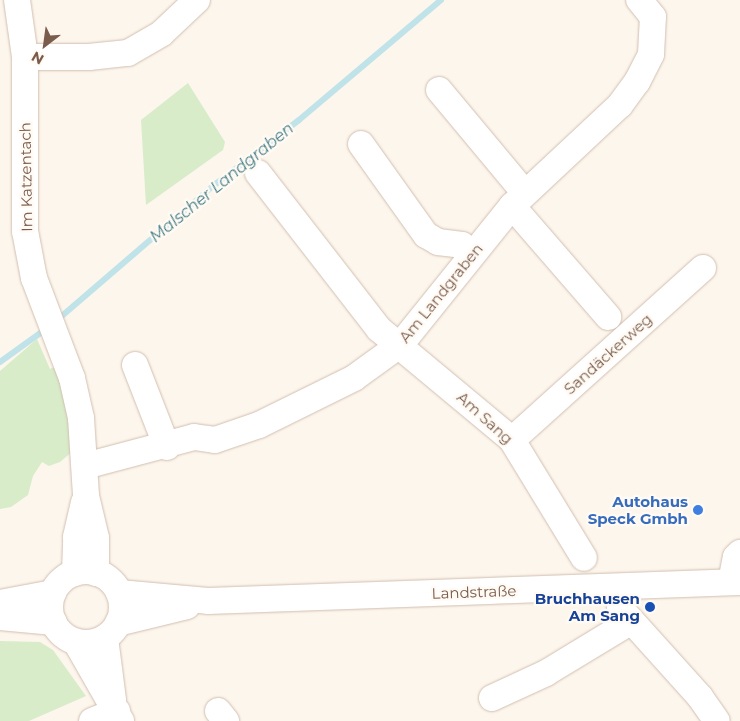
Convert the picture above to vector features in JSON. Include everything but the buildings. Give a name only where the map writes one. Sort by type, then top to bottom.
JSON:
[{"type":"street","name":"Im Katzentach","points":[[17,0],[25,57],[25,231],[42,305],[72,378],[82,418],[86,496],[96,538],[86,573]]},
{"type":"street","points":[[25,57],[89,58],[128,53],[165,31],[196,0]]},
{"type":"street","name":"Am Landgraben","points":[[85,466],[167,446],[194,437],[215,440],[259,425],[354,378],[401,344],[518,199],[620,105],[638,82],[651,54],[653,17],[639,0]]},
{"type":"street","points":[[439,90],[518,199],[608,317]]},
{"type":"street","points":[[361,144],[426,235],[438,242],[462,245],[473,253]]},
{"type":"street","name":"Am Sang","points":[[258,173],[371,320],[512,440],[584,558]]},
{"type":"street","name":"Sandäckerweg","points":[[512,440],[703,268]]},
{"type":"street","points":[[135,365],[167,446]]},
{"type":"street","points":[[736,582],[736,557],[740,553]]},
{"type":"street","points":[[86,573],[106,577],[119,593],[122,608],[112,630],[117,712],[94,676],[76,642],[63,634],[54,622],[50,602],[58,584],[86,573]]},
{"type":"street","name":"Landstraße","points":[[119,593],[208,601],[618,588],[736,582]]},
{"type":"street","points":[[618,588],[620,608],[700,697],[717,721]]},
{"type":"street","points":[[0,602],[53,593]]},
{"type":"street","name":"Landstraße","points":[[112,630],[208,601]]},
{"type":"street","points":[[0,617],[54,622]]},
{"type":"street","points":[[492,698],[546,673],[632,620]]},
{"type":"street","points":[[76,642],[96,642],[112,630]]},
{"type":"street","points":[[92,721],[117,712]]},
{"type":"green space","points":[[188,83],[225,142],[223,150],[146,205],[141,120]]},
{"type":"green space","points":[[37,339],[50,369],[55,367],[64,391],[73,451],[60,462],[49,466],[42,462],[33,476],[28,495],[11,507],[0,509],[0,371]]},
{"type":"green space","points":[[0,641],[40,642],[53,650],[86,696],[29,721],[0,721]]},
{"type":"waterway","name":"Malscher Landgraben","points":[[56,321],[213,186],[299,120],[441,0]]},
{"type":"waterway","name":"Malscher Landgraben","points":[[0,362],[46,329]]},
{"type":"place","name":"Autohaus Speck Gmbh","points":[[698,510]]},
{"type":"place","name":"Bruchhausen Am Sang","points":[[650,607]]}]
